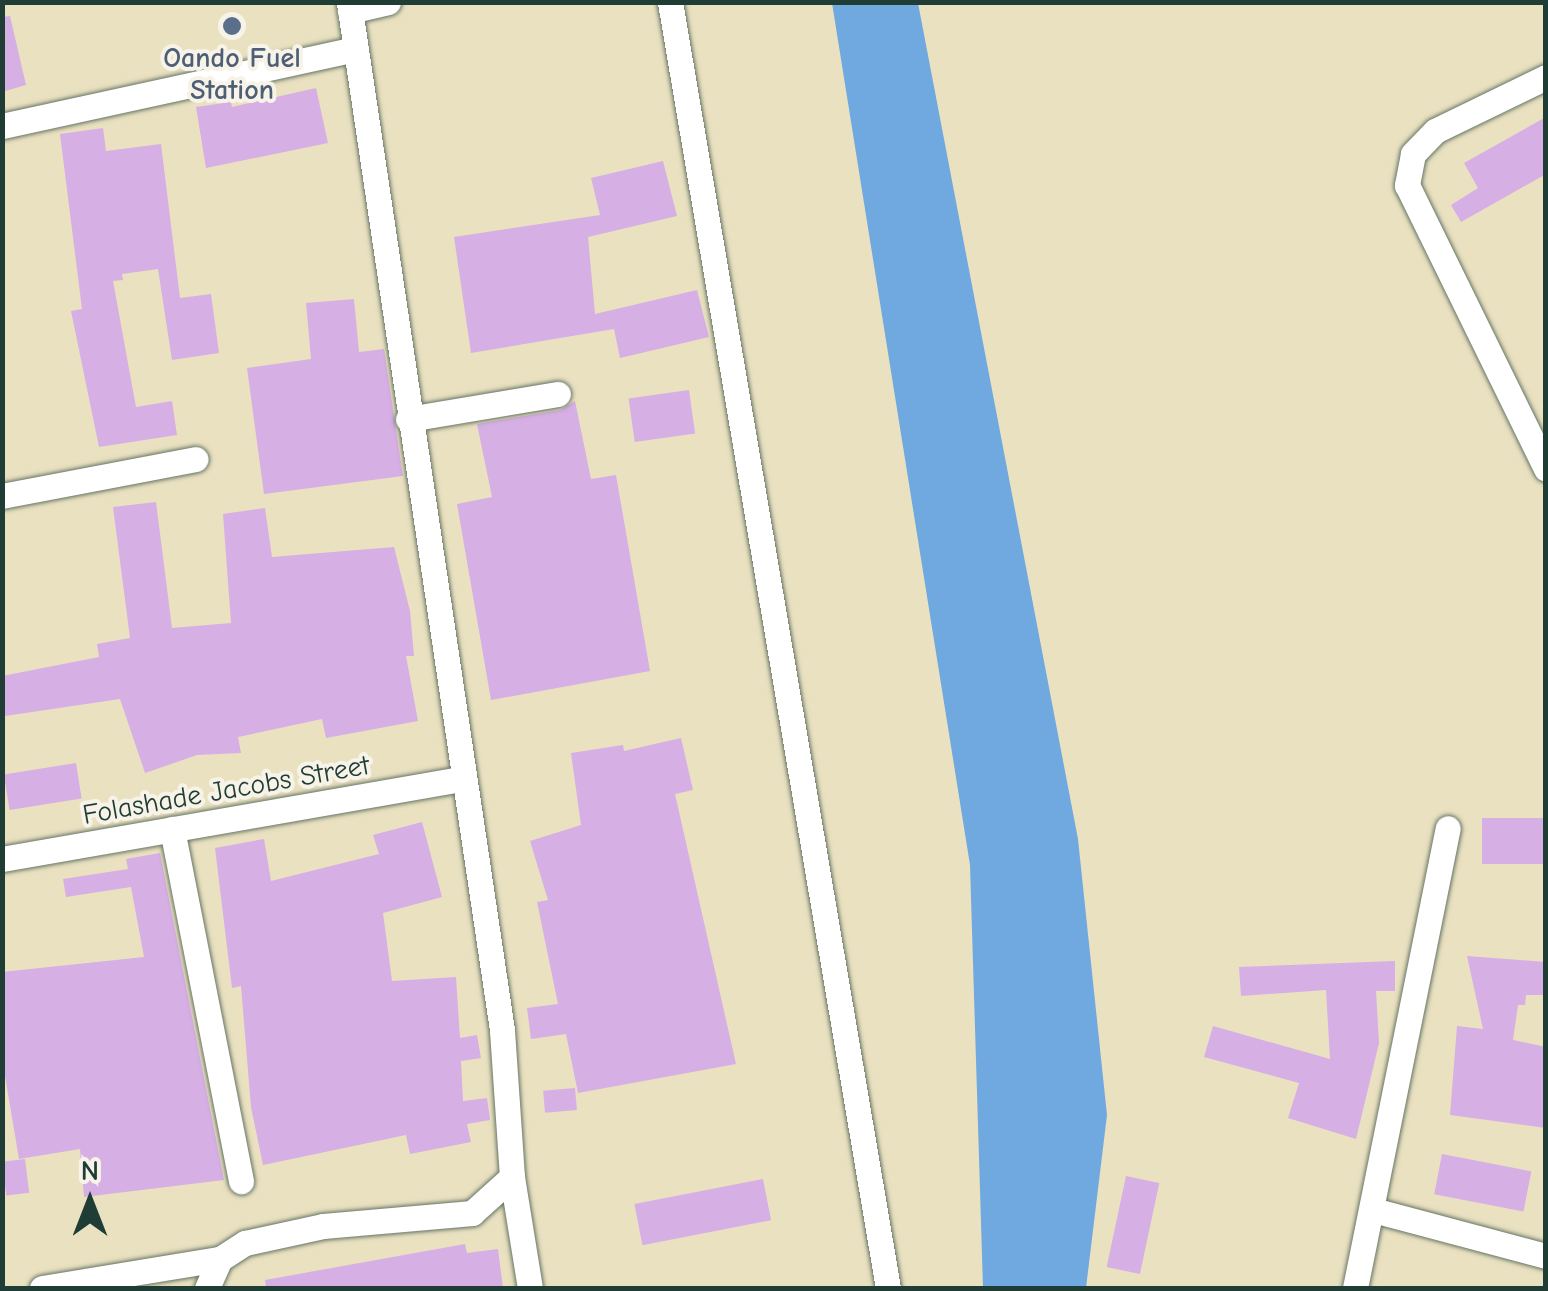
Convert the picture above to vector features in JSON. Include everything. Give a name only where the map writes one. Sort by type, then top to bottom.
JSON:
[{"type":"street","points":[[388,2],[350,7],[460,779],[502,1030],[512,1177],[530,1288]]},
{"type":"street","points":[[670,2],[888,1288]]},
{"type":"street","points":[[2,126],[356,50]]},
{"type":"street","points":[[1546,77],[1435,131],[1413,154],[1406,185],[1546,469]]},
{"type":"street","points":[[408,419],[558,394]]},
{"type":"street","points":[[2,496],[196,459]]},
{"type":"street","name":"Folashade Jacobs Street","points":[[2,859],[460,779]]},
{"type":"street","points":[[1354,1288],[1448,828]]},
{"type":"street","points":[[172,830],[242,1182]]},
{"type":"street","points":[[42,1288],[220,1259],[245,1243],[324,1226],[472,1213],[512,1177]]},
{"type":"street","points":[[1373,1210],[1546,1256]]},
{"type":"street","points":[[207,1288],[220,1259]]},
{"type":"water","points":[[832,3],[918,3],[1078,839],[1107,1115],[1086,1288],[983,1288],[970,865]]},
{"type":"building","points":[[10,16],[26,85],[2,92],[2,17]]},
{"type":"building","points":[[316,88],[328,143],[206,168],[196,107],[231,102],[232,107]]},
{"type":"building","points":[[1546,117],[1546,174],[1461,222],[1451,205],[1478,188],[1464,163]]},
{"type":"building","points":[[103,128],[106,151],[161,144],[180,298],[211,294],[219,353],[172,360],[158,269],[122,274],[123,280],[113,281],[136,407],[172,401],[177,435],[99,447],[71,311],[82,309],[60,134]]},
{"type":"building","points":[[663,161],[677,216],[588,237],[595,314],[697,290],[709,337],[620,358],[614,329],[471,353],[454,237],[600,215],[591,178]]},
{"type":"building","points":[[354,299],[359,352],[384,349],[403,476],[264,494],[247,368],[311,359],[306,303]]},
{"type":"building","points":[[689,390],[695,434],[635,442],[629,398]]},
{"type":"building","points":[[575,401],[591,479],[616,475],[650,671],[491,700],[457,504],[492,497],[477,424],[561,410]]},
{"type":"building","points":[[156,502],[172,628],[231,623],[223,514],[265,508],[272,557],[394,547],[410,611],[414,656],[406,656],[418,721],[326,738],[322,719],[238,737],[241,753],[197,755],[145,773],[120,699],[5,716],[2,676],[99,657],[97,644],[130,638],[113,507]]},
{"type":"building","points":[[681,738],[693,790],[675,794],[736,1064],[578,1093],[566,1034],[531,1039],[527,1008],[558,1004],[537,902],[548,900],[530,841],[581,825],[571,753],[623,745],[624,751]]},
{"type":"building","points":[[76,763],[82,799],[10,810],[4,774]]},
{"type":"building","points":[[1482,818],[1546,818],[1546,864],[1482,864]]},
{"type":"building","points":[[422,822],[442,897],[383,913],[392,981],[456,977],[460,1038],[477,1035],[481,1058],[461,1061],[463,1101],[487,1098],[490,1120],[467,1124],[471,1142],[410,1154],[406,1135],[263,1165],[251,1107],[241,986],[232,988],[215,848],[264,839],[271,881],[379,854],[373,835]]},
{"type":"building","points":[[160,853],[224,1180],[84,1197],[80,1149],[19,1159],[2,1058],[2,972],[144,957],[131,887],[66,897],[63,879],[128,869],[126,859]]},
{"type":"building","points":[[1467,956],[1546,962],[1546,995],[1526,995],[1525,1005],[1518,1005],[1513,1040],[1546,1047],[1546,1128],[1450,1115],[1457,1026],[1483,1029]]},
{"type":"building","points":[[1395,961],[1395,991],[1376,991],[1379,1043],[1356,1139],[1288,1118],[1299,1083],[1204,1057],[1213,1026],[1330,1059],[1326,990],[1241,996],[1239,967]]},
{"type":"building","points":[[575,1088],[577,1110],[545,1113],[543,1091]]},
{"type":"building","points":[[1442,1154],[1531,1171],[1524,1212],[1434,1194]]},
{"type":"building","points":[[25,1159],[29,1193],[6,1196],[2,1162]]},
{"type":"building","points":[[1126,1176],[1159,1183],[1140,1274],[1107,1267]]},
{"type":"building","points":[[763,1179],[771,1220],[642,1245],[634,1204]]},
{"type":"building","points":[[465,1244],[467,1253],[498,1249],[503,1288],[266,1288],[265,1280]]},
{"type":"place","name":"Oando Fuel Station","points":[[232,26]]}]
